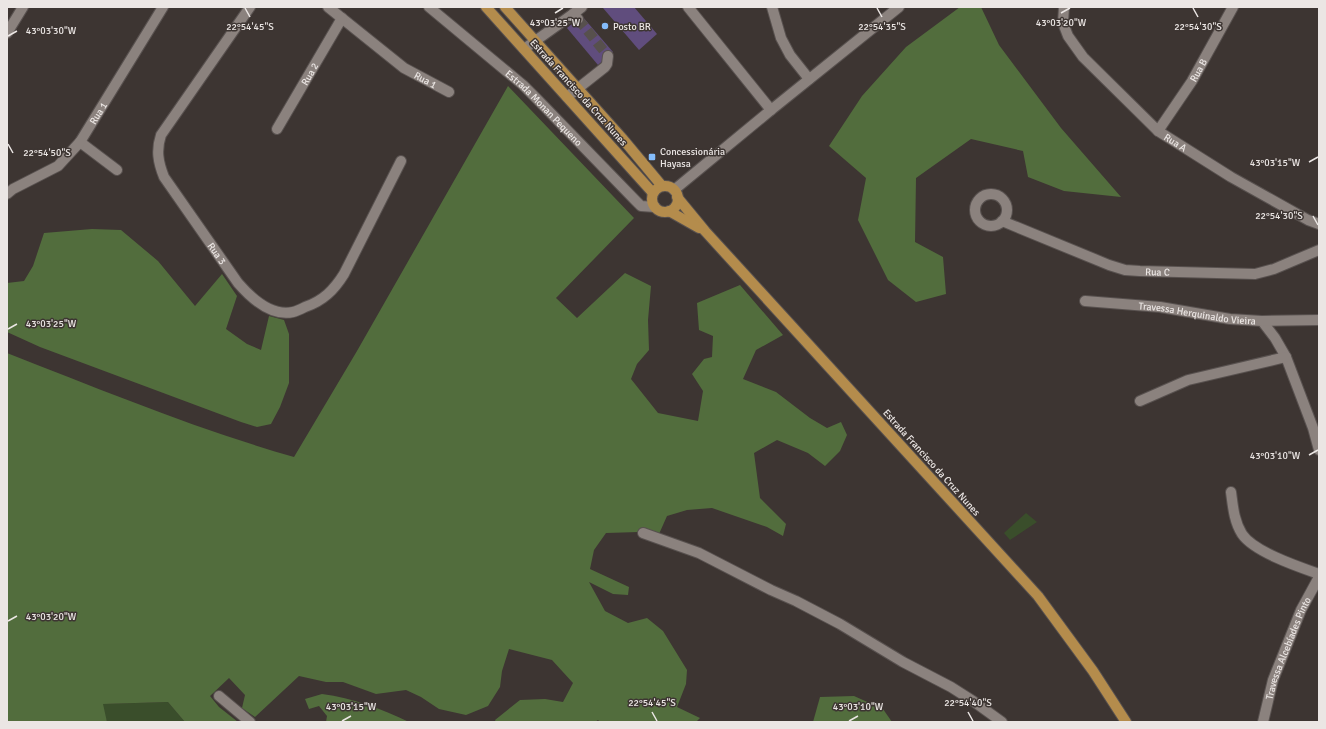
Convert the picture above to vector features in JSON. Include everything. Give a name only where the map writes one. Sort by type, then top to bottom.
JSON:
[{"type":"main road","name":"Estrada Francisco da Cruz Nunes","points":[[486,7],[653,193]]},
{"type":"main road","name":"Estrada Francisco da Cruz Nunes","points":[[505,7],[622,138],[662,186]]},
{"type":"main road","points":[[662,186],[668,186],[676,194],[676,206],[669,211],[662,211],[656,208],[652,200],[653,193],[662,186]]},
{"type":"main road","name":"Estrada Francisco da Cruz Nunes","points":[[676,194],[705,231],[1038,596],[1093,671],[1126,722]]},
{"type":"main road","name":"Estrada Francisco da Cruz Nunes","points":[[669,211],[705,231]]},
{"type":"street","points":[[7,33],[23,7]]},
{"type":"street","name":"Rua 1","points":[[7,194],[13,189],[58,166],[80,142],[163,7]]},
{"type":"street","name":"Rua 3","points":[[250,7],[161,135],[158,144],[158,160],[164,176],[238,284],[246,292],[268,308],[280,312],[292,312],[324,298],[334,288],[344,274],[401,162]]},
{"type":"street","name":"Rua 1","points":[[328,7],[404,68],[449,92]]},
{"type":"street","name":"Estrada Monan Pequeno","points":[[429,7],[533,95],[641,206],[656,208]]},
{"type":"street","points":[[524,49],[575,16],[582,7]]},
{"type":"street","points":[[688,7],[771,110]]},
{"type":"street","points":[[772,7],[781,38],[790,55],[809,79]]},
{"type":"street","points":[[676,194],[771,110],[899,7]]},
{"type":"street","name":"Rua A","points":[[1064,7],[1062,23],[1068,36],[1083,57],[1158,131],[1231,177],[1308,220],[1319,224]]},
{"type":"street","name":"Rua B","points":[[1158,131],[1192,81],[1233,7]]},
{"type":"street","name":"Rua 2","points":[[277,129],[342,18]]},
{"type":"street","points":[[567,97],[605,67],[608,56]]},
{"type":"street","points":[[80,142],[117,170]]},
{"type":"street","name":"Rua C","points":[[1002,221],[1109,265],[1125,270],[1140,272],[1256,274],[1274,269],[1319,250]]},
{"type":"street","name":"Travessa Herquinaldo Vieira","points":[[1085,301],[1160,307],[1230,319],[1262,321],[1275,338],[1286,357],[1313,428],[1319,450]]},
{"type":"street","points":[[1262,321],[1319,320]]},
{"type":"street","points":[[1140,401],[1188,380],[1286,357]]},
{"type":"street","points":[[1231,492],[1234,518],[1242,534],[1253,545],[1279,559],[1319,574]]},
{"type":"street","points":[[643,533],[699,553],[834,621],[904,662],[951,687],[1002,722]]},
{"type":"street","name":"Travessa Alcebíades Pinto","points":[[1263,722],[1273,680],[1301,610],[1319,577]]},
{"type":"street","points":[[219,696],[250,722]]},
{"type":"green space","points":[[960,7],[981,7],[999,45],[1061,128],[1121,197],[1064,191],[1028,177],[1023,151],[971,139],[916,178],[915,242],[943,257],[946,294],[916,302],[888,280],[858,220],[866,178],[829,146],[862,96],[906,47]]},
{"type":"green space","points":[[508,86],[634,218],[556,298],[577,318],[625,273],[651,286],[648,320],[649,350],[637,364],[631,379],[658,413],[698,421],[703,391],[692,374],[704,359],[712,357],[713,336],[699,330],[697,303],[740,285],[783,335],[756,350],[743,379],[776,392],[810,418],[827,428],[841,422],[847,435],[840,451],[825,466],[808,453],[777,440],[754,453],[760,498],[786,524],[783,536],[767,527],[712,508],[687,510],[667,516],[655,543],[639,532],[606,533],[594,550],[590,569],[629,587],[628,595],[613,594],[589,582],[605,611],[628,623],[647,618],[663,631],[687,670],[686,684],[677,707],[700,718],[696,722],[600,722],[598,720],[595,722],[496,722],[495,720],[520,700],[545,699],[563,702],[573,683],[552,660],[509,649],[502,671],[500,687],[488,706],[466,715],[439,709],[421,697],[406,690],[376,694],[343,682],[326,682],[299,676],[255,717],[242,708],[245,695],[229,678],[210,696],[219,707],[238,722],[185,722],[168,702],[103,704],[107,722],[7,722],[7,353],[185,422],[294,457],[357,351]]},
{"type":"green space","points":[[92,229],[121,230],[158,261],[195,306],[222,274],[237,296],[226,329],[247,344],[261,350],[269,316],[284,320],[289,334],[289,383],[280,407],[271,424],[257,427],[241,422],[40,347],[7,332],[7,283],[24,281],[33,266],[44,233]]},
{"type":"green space","points":[[1026,513],[1037,522],[1010,540],[1004,533]]},
{"type":"green space","points":[[322,694],[345,698],[367,705],[409,722],[326,722],[327,716],[319,706],[309,709],[305,699]]},
{"type":"green space","points":[[854,696],[883,709],[892,722],[813,722],[820,697]]},
{"type":"green space","points":[[168,702],[185,722],[107,722],[102,704]]},
{"type":"building","points":[[634,7],[657,34],[639,50],[603,8]]},
{"type":"building","points":[[582,16],[613,52],[598,65],[567,28]]},
{"type":"tunnel","points":[[578,19],[608,56]]},
{"type":"place","name":"Posto BR","points":[[605,26]]},
{"type":"place","name":"Concessionária Hayasa","points":[[652,157]]}]
